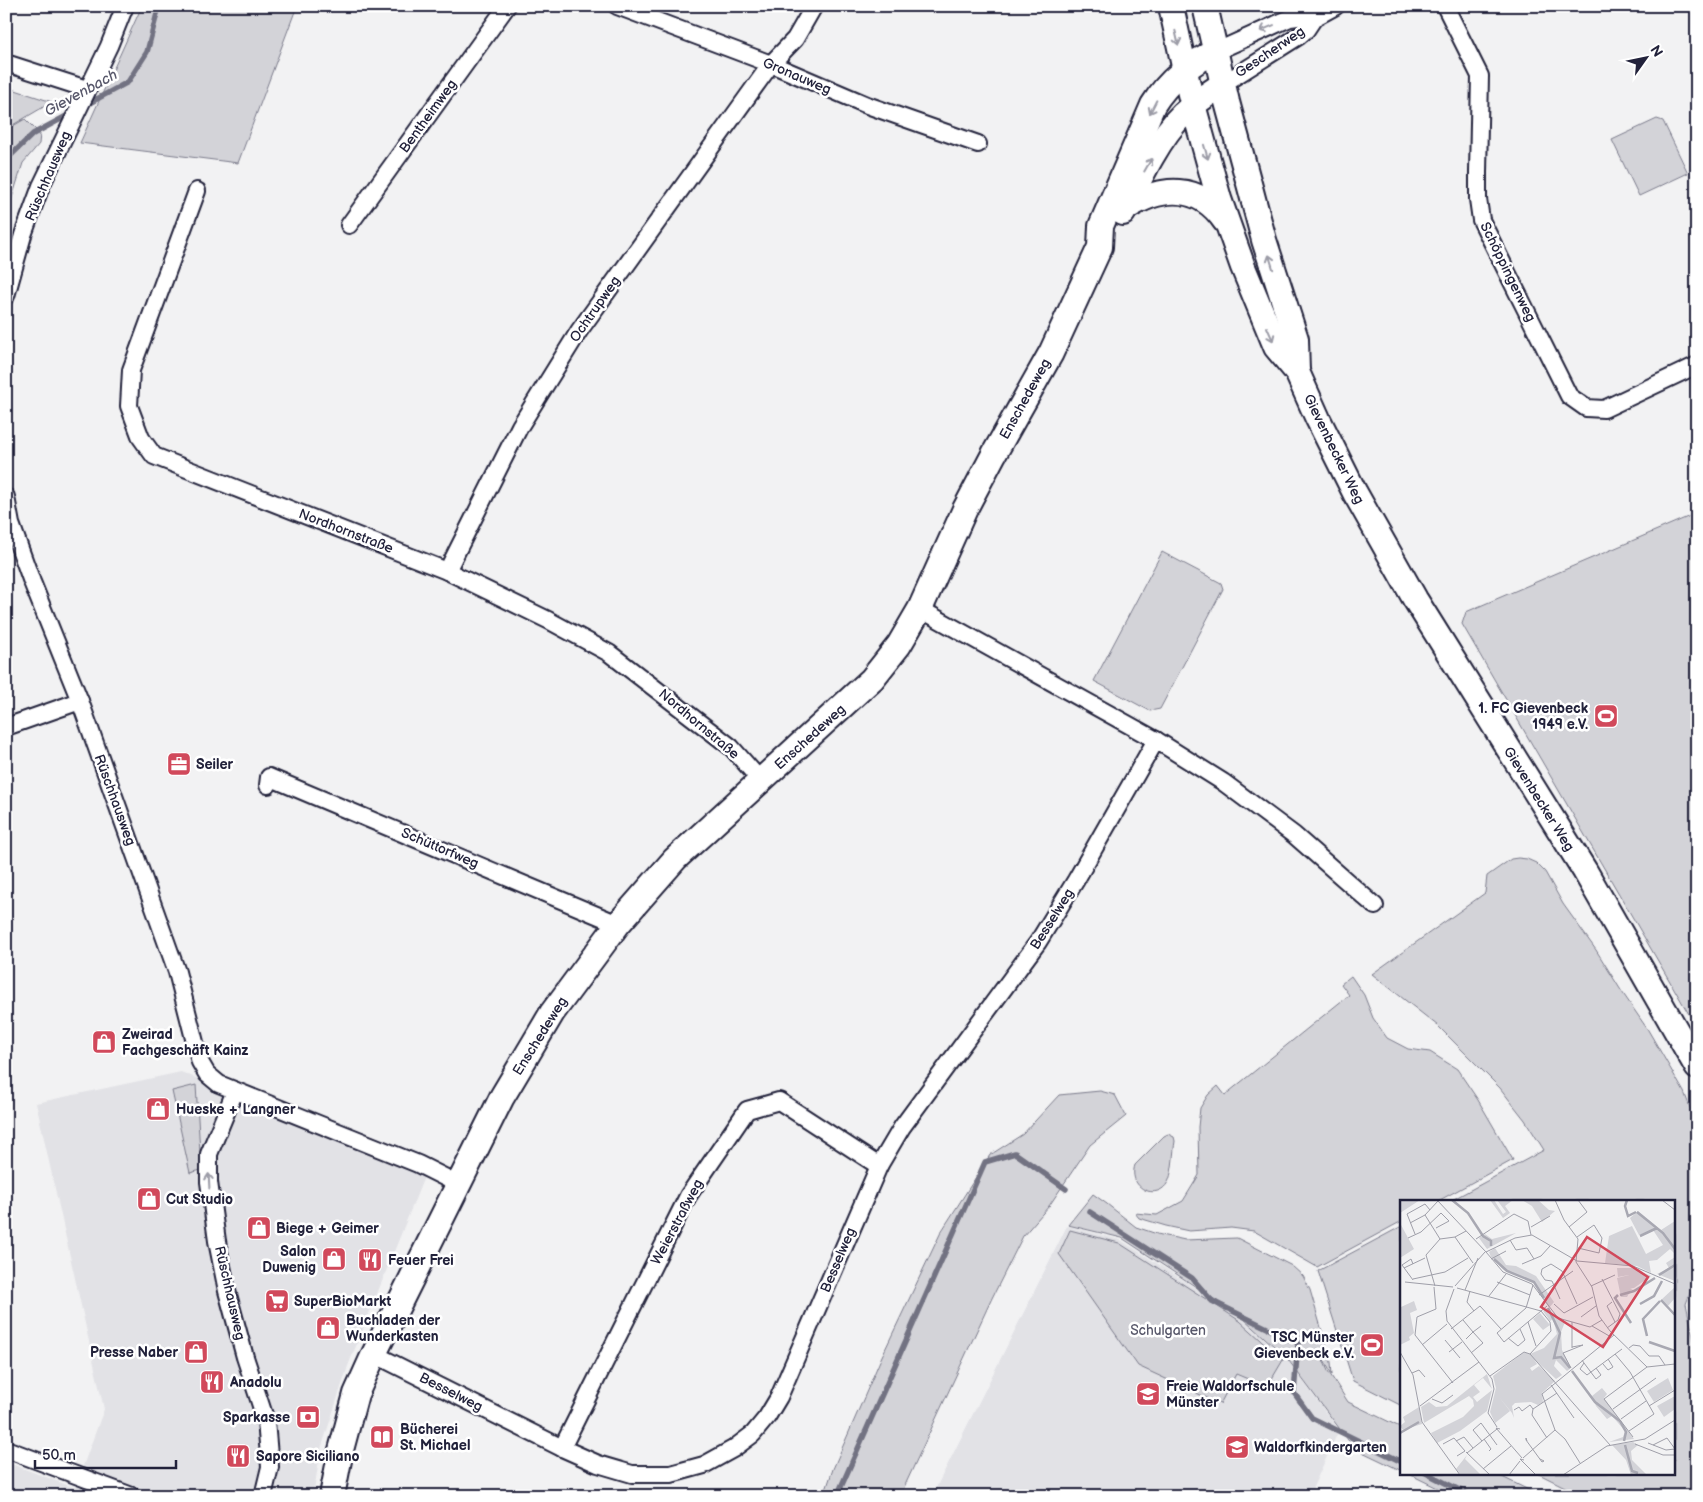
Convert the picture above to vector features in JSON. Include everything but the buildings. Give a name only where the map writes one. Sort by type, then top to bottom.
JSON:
[{"type":"street","name":"Rüschhausweg","points":[[6,296],[23,236],[41,186],[109,46],[125,6]]},
{"type":"street","name":"Bentheimweg","points":[[349,225],[507,6]]},
{"type":"street","name":"Gronauweg","points":[[617,6],[771,64],[867,105],[978,144]]},
{"type":"street","name":"Ochtrupweg","points":[[447,571],[520,426],[579,331],[771,64],[795,39],[814,6]]},
{"type":"street","name":"Gievenbecker Weg","points":[[1171,6],[1193,105],[1227,223],[1246,276],[1276,347],[1297,372],[1351,485],[1396,566],[1444,647],[1585,871],[1697,1067]]},
{"type":"street","name":"Gievenbecker Weg","points":[[1205,6],[1223,84],[1264,240],[1296,340],[1297,372]]},
{"type":"street","name":"Gescherweg","points":[[1223,84],[1299,36],[1306,30],[1314,18],[1336,6]]},
{"type":"street","name":"Schöppingenweg","points":[[1445,6],[1480,76],[1478,199],[1481,220],[1569,396],[1586,408],[1604,409],[1697,366]]},
{"type":"street","name":"Gescherweg","points":[[1215,52],[1290,18],[1314,18]]},
{"type":"street","name":"Enschedeweg","points":[[332,1496],[341,1450],[356,1394],[374,1354],[502,1097],[552,1013],[618,924],[675,859],[872,679],[900,645],[920,609],[965,510],[1051,353],[1100,247],[1101,226],[1153,105],[1166,87],[1184,70],[1215,52]]},
{"type":"street","points":[[6,63],[87,89]]},
{"type":"street","name":"Enschedeweg","points":[[1100,247],[1114,232],[1140,178],[1169,130],[1193,105],[1223,84]]},
{"type":"street","name":"Nordhornstraße","points":[[197,192],[130,370],[129,406],[141,438],[154,456],[447,571],[548,620],[609,653],[731,747],[761,781]]},
{"type":"street","points":[[1126,208],[1155,193],[1183,193],[1205,202],[1227,223]]},
{"type":"street","name":"Rüschhausweg","points":[[6,497],[12,524],[32,582],[80,701],[177,972],[200,1062],[207,1074],[219,1084],[418,1164],[458,1184]]},
{"type":"street","points":[[920,609],[1156,740],[1223,782],[1294,835],[1375,906]]},
{"type":"street","points":[[6,727],[80,701]]},
{"type":"street","name":"Besselweg","points":[[374,1354],[562,1448],[598,1464],[632,1474],[671,1474],[704,1465],[733,1449],[753,1434],[767,1417],[779,1397],[879,1166],[902,1126],[1038,942],[1076,880],[1156,740]]},
{"type":"street","name":"Schüttorfweg","points":[[268,785],[269,776],[618,924]]},
{"type":"street","name":"Rüschhausweg","points":[[235,1091],[209,1154],[209,1182],[217,1240],[227,1291],[245,1357],[266,1421],[270,1467],[263,1496]]},
{"type":"street","name":"Weierstraßweg","points":[[562,1448],[688,1196],[747,1110],[780,1101],[879,1166]]},
{"type":"street","points":[[6,1449],[132,1496]]},
{"type":"shaded area","points":[[181,1072],[426,1172],[348,1366],[321,1449],[313,1496],[6,1496],[6,1462],[75,1488],[104,1409],[36,1103]],"holes":[[[195,1086],[201,1170],[191,1173]]]},
{"type":"shaded area","name":"Freie Waldorfschule Münster","points":[[1067,1226],[1121,1240],[1242,1318],[1286,1358],[1339,1430],[1309,1496],[932,1496]]},
{"type":"green space","points":[[142,6],[297,6],[238,163],[80,143]]},
{"type":"green space","points":[[6,87],[52,102],[6,129]]},
{"type":"green space","points":[[25,119],[40,134],[39,144],[23,163],[6,217],[6,130]]},
{"type":"green space","points":[[1657,119],[1663,121],[1688,173],[1639,196],[1612,140]]},
{"type":"green space","name":"1. FC Gievenbeck 1949 e.V.","points":[[1697,513],[1697,1028],[1462,624],[1466,612]]},
{"type":"green space","points":[[1162,552],[1221,583],[1223,589],[1160,709],[1150,711],[1094,681]]},
{"type":"green space","points":[[1511,859],[1527,859],[1536,863],[1545,872],[1563,904],[1596,950],[1648,1030],[1684,1092],[1696,1123],[1697,1274],[1686,1304],[1697,1354],[1697,1496],[1583,1496],[1539,1474],[1676,1474],[1676,1200],[1452,1200],[1544,1150],[1525,1120],[1500,1088],[1438,1026],[1372,974],[1485,893],[1487,876]]},
{"type":"green space","points":[[1351,976],[1364,995],[1373,1018],[1387,1038],[1408,1049],[1430,1052],[1457,1069],[1478,1100],[1513,1160],[1440,1200],[1400,1200],[1400,1222],[1317,1267],[1254,1231],[1231,1228],[1189,1231],[1139,1218],[1135,1213],[1157,1215],[1183,1201],[1199,1175],[1198,1127],[1200,1108],[1208,1095],[1218,1086],[1225,1095],[1349,995],[1341,984]]},
{"type":"green space","points":[[196,1085],[201,1170],[190,1173],[172,1091]]},
{"type":"green space","points":[[1100,1091],[1115,1095],[1126,1116],[1090,1145],[1049,1206],[1023,1236],[992,1298],[900,1496],[824,1496],[833,1469],[882,1356],[941,1232],[990,1155],[1023,1134],[1059,1095]]},
{"type":"green space","points":[[1168,1134],[1174,1137],[1175,1141],[1169,1180],[1158,1191],[1145,1190],[1136,1181],[1135,1165]]},
{"type":"green space","points":[[1093,1194],[1136,1227],[1185,1240],[1237,1238],[1292,1266],[1303,1276],[1310,1290],[1331,1362],[1332,1375],[1318,1348],[1328,1371],[1348,1402],[1400,1427],[1400,1470],[1354,1448],[1286,1357],[1243,1318],[1122,1238],[1068,1225]]},
{"type":"green space","name":"TSC Münster Gievenbeck e.V.","points":[[1400,1227],[1400,1405],[1353,1381],[1318,1271]]},
{"type":"green space","name":"Schulgarten","points":[[1070,1230],[1119,1243],[1240,1321],[1283,1360],[1267,1387],[1236,1374],[1220,1404],[1138,1366],[1059,1254]]},
{"type":"green space","points":[[1409,1474],[1496,1474],[1541,1496],[1454,1496]]},
{"type":"waterway","name":"Gievenbach","points":[[84,106],[128,82],[147,52],[159,6]]},
{"type":"waterway","name":"Gievenbach","points":[[6,160],[33,134],[72,113]]},
{"type":"waterway","points":[[837,1496],[985,1162],[1015,1153],[1066,1189]]},
{"type":"waterway","points":[[1090,1212],[1192,1278],[1212,1301],[1298,1343],[1294,1393],[1312,1418],[1400,1461]]},
{"type":"waterway","points":[[1428,1474],[1471,1496]]},
{"type":"place","name":"1. FC Gievenbeck 1949 e.V.","points":[[1606,716]]},
{"type":"place","name":"Seiler","points":[[179,764]]},
{"type":"place","name":"Zweirad Fachgeschäft Kainz","points":[[104,1042]]},
{"type":"place","name":"Hueske + Langner","points":[[158,1109]]},
{"type":"place","name":"Cut Studio","points":[[149,1199]]},
{"type":"place","name":"Biege + Geimer","points":[[259,1228]]},
{"type":"place","name":"Salon Duwenig","points":[[334,1259]]},
{"type":"place","name":"Feuer Frei","points":[[370,1260]]},
{"type":"place","name":"SuperBioMarkt","points":[[277,1301]]},
{"type":"place","name":"Buchladen der Wunderkasten","points":[[328,1328]]},
{"type":"place","name":"TSC Münster Gievenbeck e.V.","points":[[1372,1345]]},
{"type":"place","name":"Presse Naber","points":[[196,1352]]},
{"type":"place","name":"Anadolu","points":[[212,1382]]},
{"type":"place","name":"Freie Waldorfschule Münster","points":[[1148,1394]]},
{"type":"place","name":"Sparkasse","points":[[308,1417]]},
{"type":"place","name":"Bücherei St. Michael","points":[[382,1437]]},
{"type":"place","name":"Waldorfkindergarten","points":[[1237,1447]]},
{"type":"place","name":"Sapore Siciliano","points":[[238,1456]]}]
